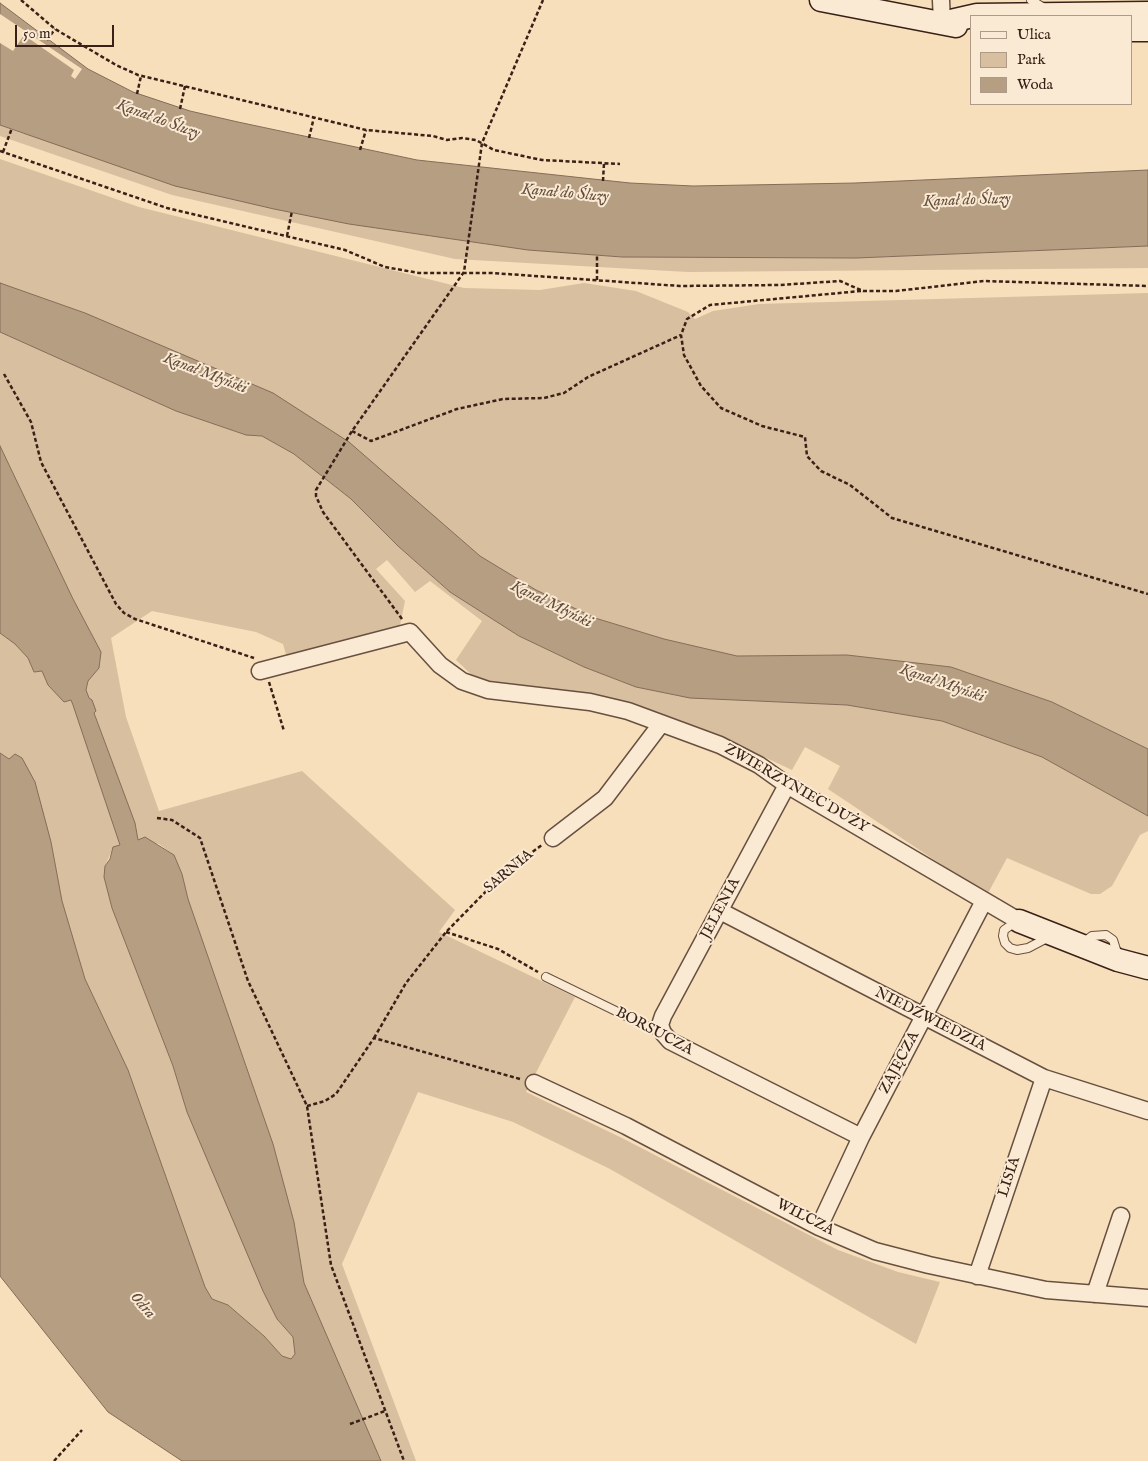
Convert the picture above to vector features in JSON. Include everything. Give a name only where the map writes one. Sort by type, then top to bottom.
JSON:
[{"type":"street","points":[[821,0],[970,28]]},
{"type":"street","points":[[941,0],[942,24]]},
{"type":"street","points":[[977,15],[1058,14],[1115,10],[1148,12]]},
{"type":"street","points":[[942,24],[970,17]]},
{"type":"street","points":[[1133,30],[1148,30]]},
{"type":"street","points":[[262,670],[410,632]]},
{"type":"street","name":"ZWIERZYNIEC DUŻY","points":[[410,632],[440,665],[462,681],[488,690],[590,702],[628,711],[720,745],[759,765],[787,785],[896,847],[1019,921],[1118,960],[1148,968]]},
{"type":"street","points":[[553,838],[605,798],[661,724]]},
{"type":"street","name":"JELENIA","points":[[662,1034],[660,1025],[663,1016],[787,785]]},
{"type":"street","name":"ZAJĘCZA","points":[[819,1226],[861,1137],[984,901]]},
{"type":"street","name":"NIEDŹWIEDZIA","points":[[720,911],[924,1018],[1044,1078],[1148,1112]]},
{"type":"street","name":"BORSUCZA","points":[[662,1034],[670,1041],[861,1137]]},
{"type":"street","name":"LISIA","points":[[977,1276],[1044,1078]]},
{"type":"street","name":"WILCZA","points":[[534,1083],[626,1126],[819,1226],[875,1251],[977,1276],[1046,1290],[1148,1298]]},
{"type":"street","points":[[1095,1294],[1121,1216]]},
{"type":"lane","points":[[1031,0],[1058,14]]},
{"type":"lane","name":"BORSUCZA","points":[[546,977],[662,1034]]},
{"type":"path","points":[[21,0],[55,29],[116,65],[141,76],[366,130],[433,136],[448,140],[462,138],[482,143],[494,150],[542,160],[620,164]]},
{"type":"path","points":[[410,632],[398,610],[322,512],[316,496],[316,490],[352,431],[464,272],[482,143],[543,0]]},
{"type":"path","points":[[47,40],[55,29]]},
{"type":"path","points":[[137,94],[141,76]]},
{"type":"path","points":[[180,109],[186,86]]},
{"type":"path","points":[[309,138],[314,117]]},
{"type":"path","points":[[12,128],[1,151],[167,208],[345,250],[386,267],[419,273],[464,272],[680,286],[840,282],[862,291]]},
{"type":"path","points":[[360,150],[366,130]]},
{"type":"path","points":[[603,181],[604,163]]},
{"type":"path","points":[[287,236],[292,211]]},
{"type":"path","points":[[597,254],[597,280]]},
{"type":"path","points":[[1148,286],[984,281],[896,291],[862,291],[710,305],[687,319],[681,335],[684,355],[701,386],[721,408],[762,426],[805,436],[807,456],[821,471],[850,485],[892,518],[1148,594]]},
{"type":"path","points":[[352,431],[371,441],[457,409],[503,399],[544,398],[564,393],[588,377],[681,335]]},
{"type":"path","points":[[4,374],[31,422],[41,462],[90,553],[106,589],[124,613],[135,619],[262,661],[262,670],[284,731]]},
{"type":"path","points":[[157,818],[172,820],[200,838],[248,980],[307,1106],[330,1265],[404,1461]]},
{"type":"path","name":"SARNIA","points":[[307,1106],[325,1101],[336,1094],[374,1038],[406,983],[446,932],[507,870],[553,838]]},
{"type":"path","points":[[446,932],[498,949],[546,977]]},
{"type":"path","points":[[374,1038],[534,1083]]},
{"type":"path","points":[[350,1424],[385,1411]]},
{"type":"path","points":[[54,1461],[82,1430]]},
{"type":"green space","points":[[0,125],[21,133],[528,250],[622,257],[856,258],[1148,246],[1148,268],[688,272],[455,259],[172,195],[0,136]]},
{"type":"green space","points":[[0,159],[139,207],[464,288],[540,290],[584,283],[636,291],[688,312],[695,319],[713,311],[759,304],[1148,293],[1148,749],[1052,702],[951,667],[847,655],[737,656],[664,639],[595,618],[536,590],[480,556],[415,501],[85,313],[0,283]]},
{"type":"green space","points":[[0,332],[176,411],[245,435],[262,436],[294,454],[351,499],[398,546],[450,592],[519,636],[584,667],[636,687],[847,705],[942,721],[1042,757],[1148,816],[1148,831],[1140,835],[1112,886],[1100,894],[1091,894],[1007,858],[987,895],[828,789],[840,766],[805,747],[792,770],[743,747],[633,705],[513,687],[475,678],[456,660],[482,621],[430,581],[415,592],[387,560],[376,569],[405,601],[399,630],[287,658],[283,644],[256,632],[152,611],[111,638],[126,717],[159,811],[302,771],[455,910],[439,932],[575,997],[526,1092],[622,1138],[838,1250],[898,1272],[940,1282],[916,1344],[610,1169],[513,1122],[418,1092],[342,1264],[416,1461],[381,1461],[304,1283],[294,1222],[273,1144],[188,899],[182,874],[174,855],[159,844],[138,840],[134,823],[94,712],[96,712],[86,690],[88,680],[99,668],[101,652],[73,599],[0,446]]},
{"type":"green space","points":[[0,633],[15,644],[28,658],[34,672],[42,671],[48,685],[71,700],[74,705],[120,845],[113,848],[105,866],[112,908],[173,1066],[187,1112],[277,1319],[293,1337],[295,1354],[291,1359],[282,1356],[264,1336],[228,1305],[212,1299],[205,1287],[128,1070],[85,979],[62,901],[51,842],[9,759],[0,753]]},
{"type":"water","name":"Kanał do Śluzy","points":[[0,3],[88,69],[133,92],[190,111],[417,160],[630,183],[693,186],[855,183],[1148,170],[1148,246],[856,258],[622,257],[528,250],[349,224],[274,209],[175,186],[0,125]]},
{"type":"water","name":"Kanał Młyński","points":[[0,283],[85,313],[273,393],[349,442],[480,556],[536,590],[595,618],[664,639],[737,656],[847,655],[951,667],[1052,702],[1148,749],[1148,816],[1042,757],[942,721],[847,705],[690,698],[636,687],[584,667],[519,636],[450,592],[398,546],[351,499],[294,454],[262,436],[246,435],[176,411],[0,332]]},
{"type":"water","name":"Odra","points":[[0,446],[73,599],[101,652],[99,668],[88,681],[86,690],[89,698],[92,700],[96,711],[94,713],[135,823],[138,840],[145,837],[174,855],[182,874],[188,899],[273,1144],[294,1222],[304,1283],[381,1461],[182,1461],[108,1412],[0,1276],[0,753],[9,759],[15,754],[22,758],[35,782],[51,842],[62,901],[85,979],[128,1070],[205,1287],[212,1299],[228,1305],[264,1336],[282,1356],[291,1359],[295,1354],[293,1337],[277,1319],[263,1291],[187,1112],[173,1066],[112,908],[104,877],[105,866],[110,859],[113,847],[120,845],[71,700],[64,702],[48,685],[42,671],[34,672],[28,658],[15,644],[0,633]]},
{"type":"pier","points":[[0,14],[82,69],[75,79],[71,76],[74,70],[24,35],[13,51],[0,43]]}]
